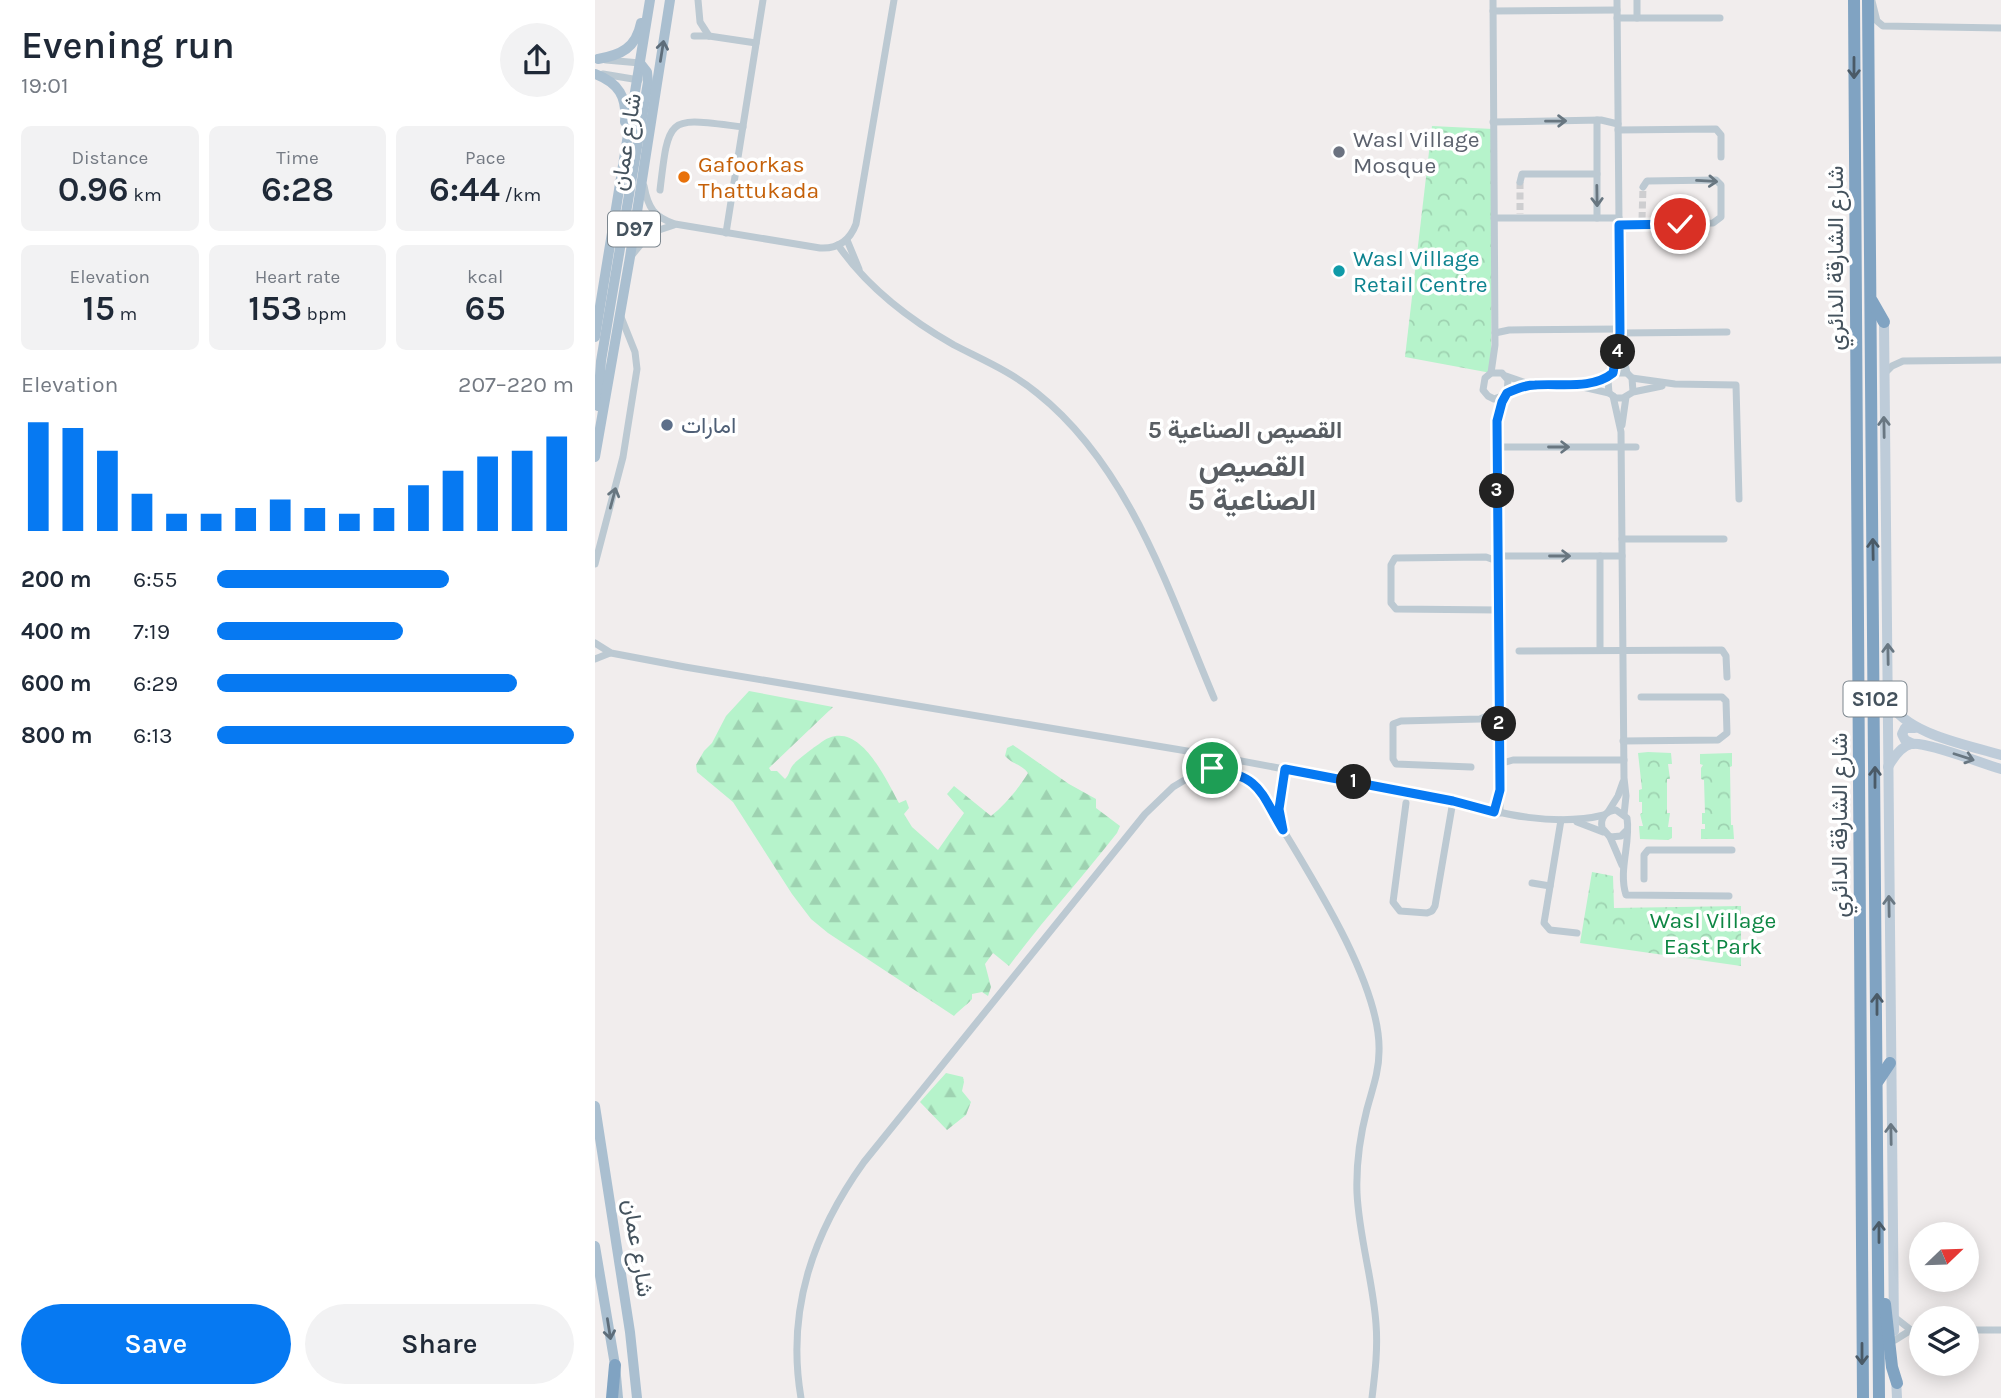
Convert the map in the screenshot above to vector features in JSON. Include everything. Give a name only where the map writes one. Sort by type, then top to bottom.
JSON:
[{"type":"highway","name":"شارع الشارقة الدائري","points":[[1854,0],[1863,1084],[1861,1398]]},
{"type":"highway","name":"شارع الشارقة الدائري","points":[[1870,0],[1879,1398]]},
{"type":"highway","points":[[1870,299],[1884,322]]},
{"type":"highway","points":[[1878,1081],[1890,1063]]},
{"type":"highway","points":[[1879,1277],[1892,1367],[1897,1383]]},
{"type":"highway","points":[[612,1398],[615,1365]]},
{"type":"main road","points":[[596,59],[619,54],[632,44],[639,33],[647,0]]},
{"type":"main road","name":"شارع عمان","points":[[640,63],[647,0]]},
{"type":"main road","name":"شارع عمان","points":[[595,337],[623,168],[670,0]]},
{"type":"main road","points":[[598,441],[601,361],[647,82],[646,72],[640,63]]},
{"type":"main road","points":[[595,73],[612,81],[624,98],[626,109],[623,168]]},
{"type":"main road","name":"شارع عمان","points":[[595,457],[642,172],[647,82]]},
{"type":"main road","name":"شارع عمان","points":[[595,1106],[637,1398]]},
{"type":"main road","name":"شارع عمان","points":[[595,1246],[618,1398]]},
{"type":"main road","points":[[634,1365],[643,1398]]},
{"type":"street","points":[[698,0],[700,22],[709,36]]},
{"type":"street","points":[[726,233],[764,0]]},
{"type":"street","points":[[642,172],[651,211],[659,218],[675,224],[824,248],[847,240],[856,224],[894,0]]},
{"type":"street","points":[[1493,0],[1495,345],[1491,373],[1485,378],[1483,386],[1497,421]]},
{"type":"street","points":[[1617,0],[1620,331],[1612,375],[1607,384],[1621,432]]},
{"type":"street","points":[[1637,0],[1637,18]]},
{"type":"street","points":[[1870,0],[1877,21],[1883,26],[2001,28]]},
{"type":"street","points":[[1493,11],[1617,14],[1637,18],[1720,18]]},
{"type":"street","points":[[694,36],[756,43]]},
{"type":"street","points":[[596,59],[640,63]]},
{"type":"street","points":[[595,73],[647,82]]},
{"type":"street","points":[[1493,122],[1597,120],[1618,127],[1716,129],[1721,135],[1721,157]]},
{"type":"street","points":[[1597,120],[1597,218]]},
{"type":"street","points":[[660,190],[666,141],[676,126],[693,121],[743,127]]},
{"type":"street","points":[[1520,182],[1522,174],[1597,174]]},
{"type":"street","points":[[1494,218],[1597,218],[1680,224],[1713,223],[1720,220],[1722,213],[1719,182],[1716,180],[1647,181],[1643,187]]},
{"type":"street","points":[[630,257],[650,233],[675,224]]},
{"type":"street","points":[[847,240],[860,273]]},
{"type":"street","points":[[838,245],[860,273],[890,301],[920,323],[1027,385],[1063,417],[1084,441],[1115,484],[1142,535],[1214,698]]},
{"type":"street","points":[[595,564],[623,457],[638,369],[635,352],[620,315]]},
{"type":"street","points":[[1884,322],[1893,1316],[1897,1398]]},
{"type":"street","points":[[1495,333],[1509,330],[1727,332]]},
{"type":"street","points":[[1620,331],[1630,375],[1629,395],[1621,432],[1623,760],[1626,796],[1624,814],[1628,822],[1623,869],[1625,893],[1628,896],[1728,896]]},
{"type":"street","points":[[1884,344],[1892,354],[1903,361]]},
{"type":"street","points":[[1495,345],[1509,384],[1497,421],[1500,790],[1497,812]]},
{"type":"street","points":[[1884,374],[1903,361],[2001,360]]},
{"type":"street","points":[[1491,373],[1504,374],[1532,385]]},
{"type":"street","points":[[1574,385],[1612,375],[1630,375],[1675,384],[1731,383],[1737,387],[1739,499]]},
{"type":"street","points":[[1488,396],[1495,399],[1532,385],[1574,385],[1619,398],[1675,384]]},
{"type":"street","points":[[1497,447],[1636,447]]},
{"type":"street","points":[[1622,539],[1724,539]]},
{"type":"street","points":[[1600,556],[1600,650]]},
{"type":"street","points":[[1498,610],[1395,609],[1391,603],[1391,565],[1395,558],[1622,556]]},
{"type":"street","points":[[595,643],[611,653],[1285,769],[1497,812],[1565,820],[1607,834],[1621,836],[1626,831]]},
{"type":"street","points":[[1519,651],[1722,650],[1727,656],[1727,677]]},
{"type":"street","points":[[595,659],[611,653]]},
{"type":"street","points":[[1623,741],[1718,740],[1727,733],[1726,701],[1722,696],[1641,697]]},
{"type":"street","points":[[1888,701],[1898,715],[1919,728]]},
{"type":"street","points":[[1471,767],[1398,766],[1393,759],[1393,724],[1401,720],[1480,719],[1499,712]]},
{"type":"street","points":[[2000,771],[1931,747],[1913,744],[1903,738],[1903,731],[1908,727],[1919,728],[2001,755]]},
{"type":"street","points":[[1888,767],[1895,755],[1913,744]]},
{"type":"street","points":[[1499,764],[1513,760],[1623,760]]},
{"type":"street","points":[[801,1398],[797,1344],[800,1305],[809,1266],[823,1229],[841,1195],[864,1162],[1145,814],[1183,780],[1198,770],[1212,768],[1249,779],[1259,790],[1347,946],[1369,996],[1377,1023],[1379,1064],[1361,1137],[1357,1192],[1361,1236],[1377,1325],[1377,1362],[1372,1398]]},
{"type":"street","points":[[1283,830],[1279,809],[1285,769]]},
{"type":"street","points":[[1623,869],[1601,823],[1618,796],[1624,778]]},
{"type":"street","points":[[1406,803],[1393,902],[1400,911],[1427,913],[1434,909],[1453,801]]},
{"type":"street","points":[[1565,820],[1616,810],[1624,814]]},
{"type":"street","points":[[1565,820],[1544,923],[1546,927],[1577,933]]},
{"type":"street","points":[[1643,879],[1645,853],[1648,850],[1732,850]]},
{"type":"street","points":[[1532,883],[1550,886]]},
{"type":"street","points":[[1893,1316],[1909,1328]]},
{"type":"street","points":[[1979,1330],[2001,1330]]},
{"type":"street","points":[[1895,1340],[1909,1331]]},
{"type":"green space","points":[[1432,126],[1493,129],[1491,373],[1405,357]]},
{"type":"green space","points":[[749,691],[833,707],[769,768],[771,771],[777,771],[785,779],[795,763],[833,737],[846,737],[857,742],[878,765],[899,803],[906,800],[909,808],[904,814],[912,827],[938,850],[964,813],[947,794],[954,786],[991,816],[1006,802],[1028,773],[1005,756],[1007,748],[1013,745],[1069,784],[1096,799],[1096,808],[1120,826],[1009,966],[993,953],[985,964],[991,987],[988,996],[982,992],[972,994],[972,999],[954,1016],[811,919],[733,802],[697,772],[696,765],[712,743],[726,716]]},
{"type":"green space","points":[[1638,753],[1671,753],[1672,764],[1668,764],[1670,779],[1667,779],[1667,813],[1670,813],[1668,827],[1672,827],[1672,838],[1668,840],[1640,839],[1639,826],[1643,826],[1640,814],[1642,802],[1639,802],[1639,790],[1642,789]]},
{"type":"green space","points":[[1732,753],[1731,825],[1734,839],[1701,839],[1701,829],[1705,829],[1702,813],[1705,813],[1700,754]]},
{"type":"green space","name":"Wasl Village East Park","points":[[1592,872],[1613,876],[1614,908],[1741,906],[1741,966],[1580,943]]},
{"type":"green space","points":[[946,1073],[963,1077],[962,1091],[971,1102],[966,1115],[947,1130],[920,1102]]},
{"type":"tunnel","points":[[1520,182],[1520,214]]},
{"type":"tunnel","points":[[1642,219],[1643,187]]},
{"type":"place","name":"Wasl Village Mosque","points":[[1339,152]]},
{"type":"place","name":"Gafoorkas Thattukada","points":[[684,177]]},
{"type":"place","name":"Wasl Village Retail Centre","points":[[1339,271]]},
{"type":"place","name":"امارات","points":[[667,425]]},
{"type":"district","name":"القصيص الصناعية 5","points":[[1245,430]]},
{"type":"district","name":"القصيص الصناعية 5","points":[[1252,483]]},
{"type":"route","points":[[1212,768],[1243,775],[1255,784],[1283,830],[1279,809],[1285,769],[1453,801],[1494,812],[1500,790],[1497,561],[1497,421],[1500,408],[1507,393],[1519,388],[1532,385],[1583,384],[1601,380],[1613,373],[1620,333],[1619,225],[1680,224]]}]
